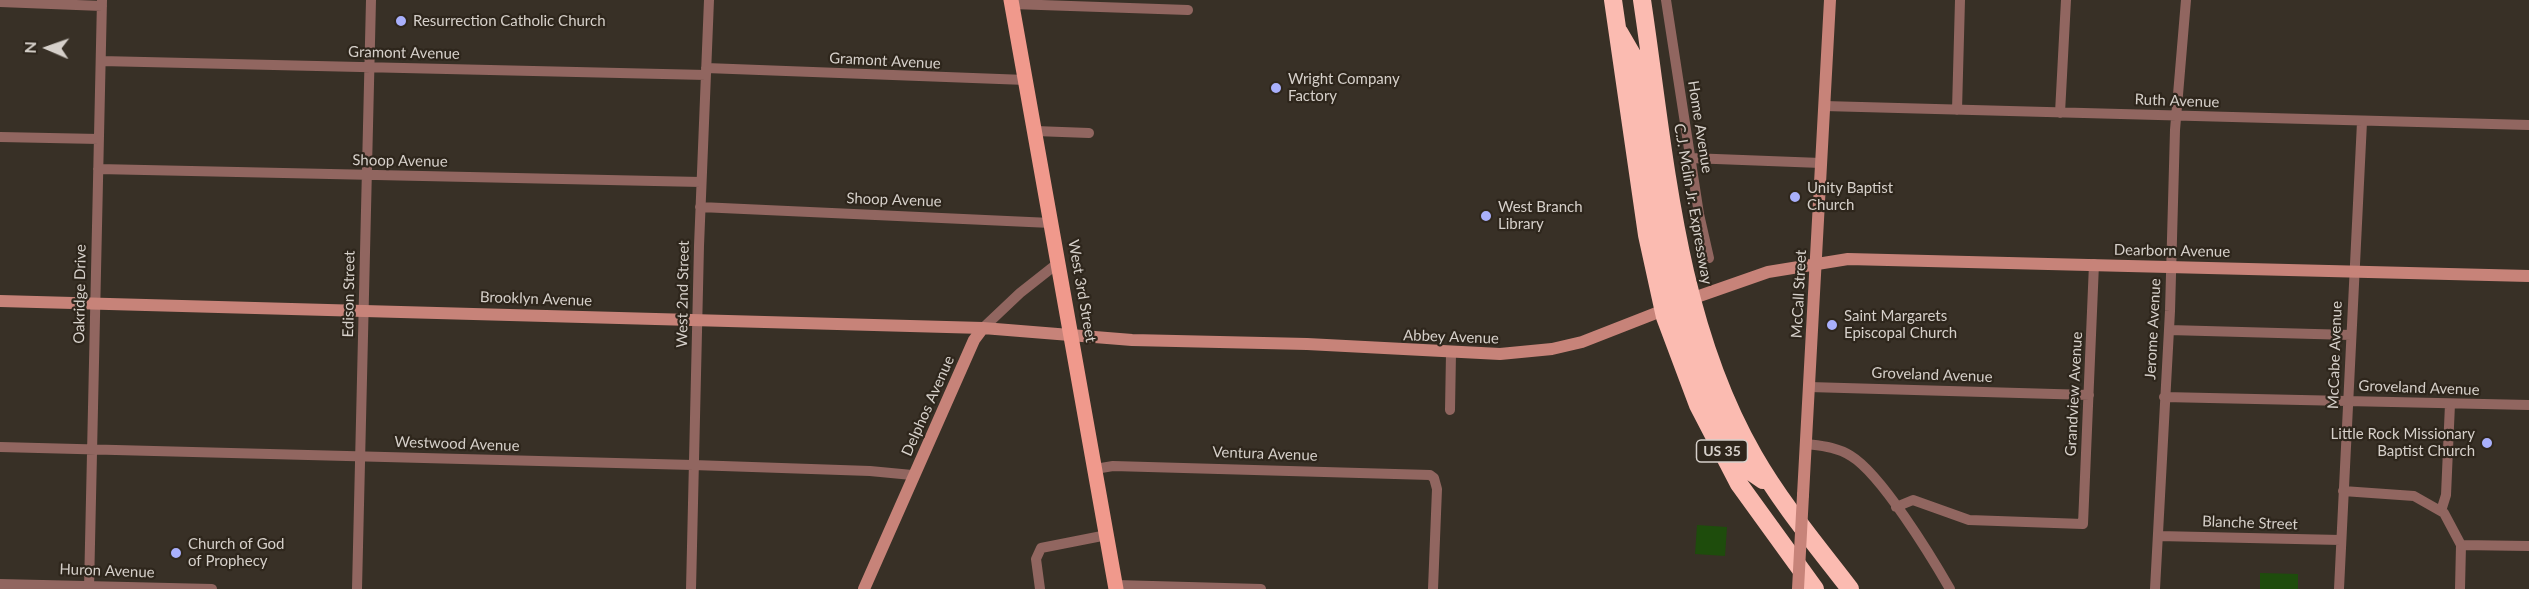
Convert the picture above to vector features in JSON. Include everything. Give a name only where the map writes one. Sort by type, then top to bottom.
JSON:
[{"type":"highway","points":[[1613,0],[1616,26],[1637,63],[1666,250],[1678,304],[1704,382],[1734,447],[1750,471],[1772,486],[1850,589]]},
{"type":"highway","name":"C.J. Mclin Jr. Expressway","points":[[1642,0],[1679,247],[1678,304],[1694,394],[1739,484],[1807,585]]},
{"type":"main road","name":"West 3rd Street","points":[[1012,2],[1116,587]]},
{"type":"street","name":"Edison Street","points":[[357,589],[371,0]]},
{"type":"street","name":"West 2nd Street","points":[[691,589],[700,207],[709,0]]},
{"type":"street","name":"Home Avenue","points":[[1666,0],[1699,214],[1710,258]]},
{"type":"street","name":"McCall Street","points":[[1807,585],[1803,495],[1830,0]]},
{"type":"street","points":[[1957,110],[1960,0]]},
{"type":"street","points":[[2060,113],[2066,0]]},
{"type":"street","name":"Jerome Avenue","points":[[2155,589],[2169,330],[2177,116],[2186,0]]},
{"type":"street","points":[[0,2],[102,3]]},
{"type":"street","points":[[1012,2],[1188,10]]},
{"type":"street","name":"Oakridge Drive","points":[[89,587],[102,3]]},
{"type":"street","name":"Gramont Avenue","points":[[101,62],[706,71],[1026,80]]},
{"type":"street","name":"Ruth Avenue","points":[[1824,106],[2529,125]]},
{"type":"street","name":"McCabe Avenue","points":[[2338,589],[2362,122]]},
{"type":"street","points":[[1035,131],[1089,133]]},
{"type":"street","points":[[0,137],[99,139]]},
{"type":"street","points":[[1690,158],[1821,163]]},
{"type":"street","name":"Shoop Avenue","points":[[98,169],[701,182]]},
{"type":"street","name":"Shoop Avenue","points":[[700,207],[1051,223]]},
{"type":"street","name":"Dearborn Avenue","points":[[1815,263],[1884,258],[2529,276]]},
{"type":"street","name":"Delphos Avenue","points":[[864,589],[912,475],[974,340],[983,328],[1020,293],[1058,263]]},
{"type":"street","name":"Abbey Avenue","points":[[1071,335],[1451,353],[1500,354],[1552,349],[1611,333],[1746,278],[1815,263]]},
{"type":"street","name":"Grandview Avenue","points":[[1896,507],[1913,500],[1969,520],[2083,524],[2094,264]]},
{"type":"street","name":"Brooklyn Avenue","points":[[0,301],[697,318],[983,328],[1071,335]]},
{"type":"street","points":[[2169,330],[2350,335]]},
{"type":"street","points":[[1450,410],[1451,353]]},
{"type":"street","name":"Groveland Avenue","points":[[1809,387],[2089,395]]},
{"type":"street","name":"Groveland Avenue","points":[[2164,397],[2529,405]]},
{"type":"street","points":[[2441,511],[2446,495],[2450,404]]},
{"type":"street","points":[[1806,444],[1839,449],[1860,463],[1896,507],[1950,589]]},
{"type":"street","name":"Westwood Avenue","points":[[0,447],[693,465],[870,471],[912,475]]},
{"type":"street","name":"Ventura Avenue","points":[[1095,469],[1113,466],[1424,474],[1434,478],[1437,489],[1433,589]]},
{"type":"street","points":[[2343,491],[2414,496],[2441,511],[2461,545],[2460,589]]},
{"type":"street","points":[[1040,589],[1036,559],[1041,548],[1107,535]]},
{"type":"street","name":"Blanche Street","points":[[2158,536],[2341,540]]},
{"type":"street","points":[[2461,545],[2529,546]]},
{"type":"street","name":"Huron Avenue","points":[[0,584],[212,589]]},
{"type":"street","points":[[1116,587],[1261,589]]},
{"type":"green space","points":[[1697,525],[1727,527],[1725,556],[1695,554]]},
{"type":"green space","points":[[2260,573],[2298,574],[2298,589],[2260,589]]},
{"type":"place","name":"Resurrection Catholic Church","points":[[401,21]]},
{"type":"place","name":"Wright Company Factory","points":[[1276,88]]},
{"type":"place","name":"Unity Baptist Church","points":[[1795,197]]},
{"type":"place","name":"West Branch Library","points":[[1486,216]]},
{"type":"place","name":"Saint Margarets Episcopal Church","points":[[1832,325]]},
{"type":"place","name":"Little Rock Missionary Baptist Church","points":[[2487,443]]},
{"type":"place","name":"Church of God of Prophecy","points":[[176,553]]}]
